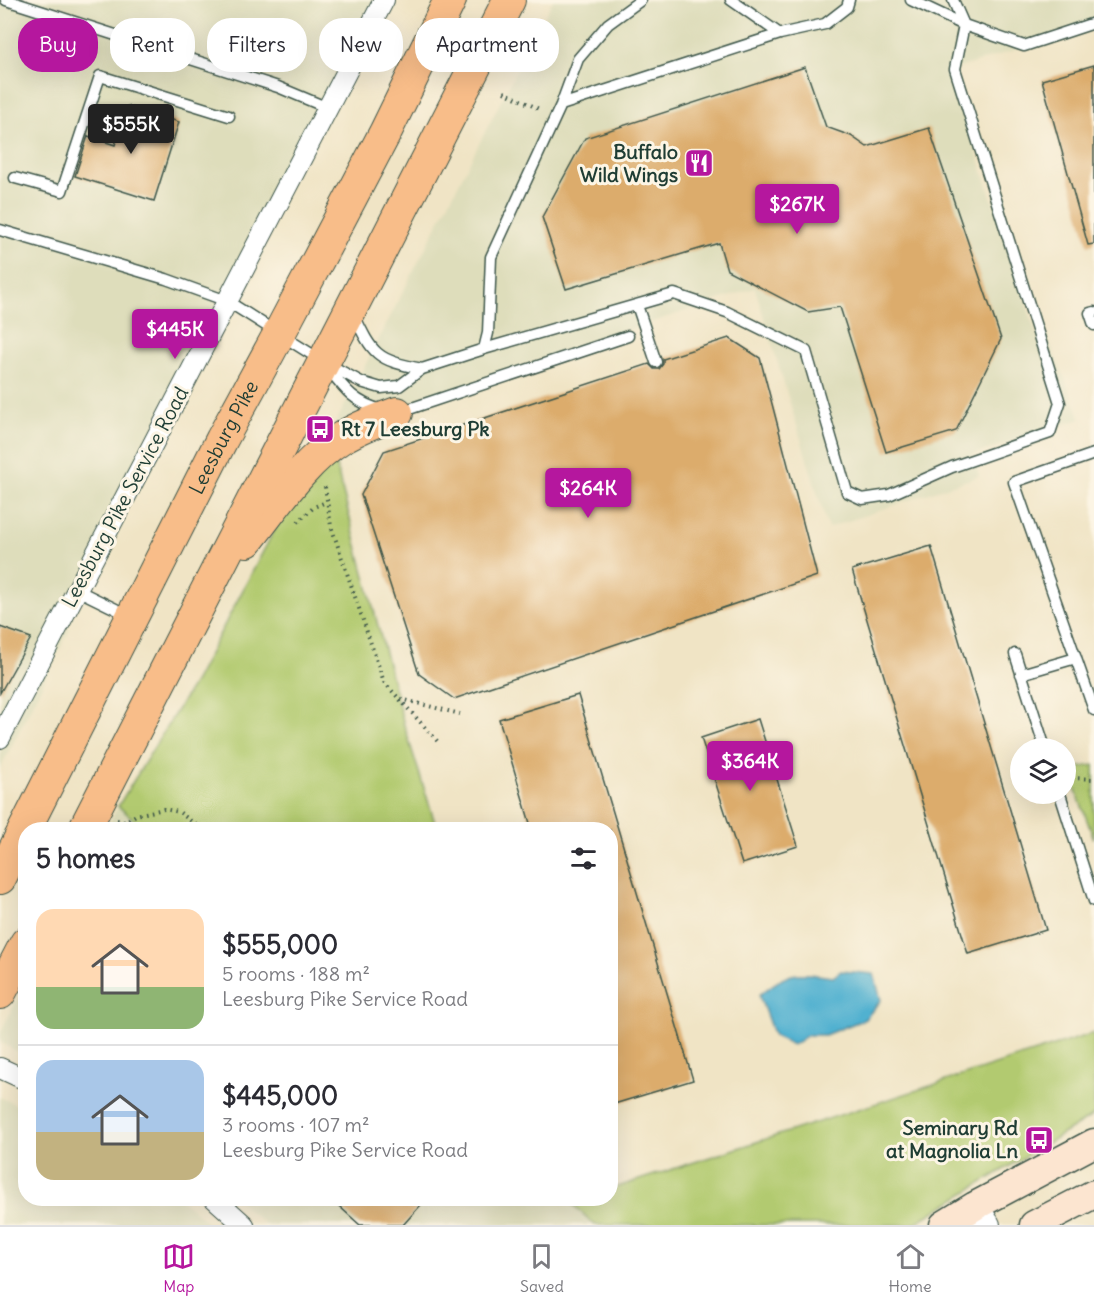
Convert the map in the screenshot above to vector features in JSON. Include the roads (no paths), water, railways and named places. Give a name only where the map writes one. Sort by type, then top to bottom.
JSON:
[{"type":"main road","name":"Leesburg Pike","points":[[28,822],[222,439],[385,134],[450,0]]},
{"type":"main road","points":[[88,822],[509,0]]},
{"type":"main road","points":[[203,595],[321,452],[355,430],[397,413]]},
{"type":"main road","name":"Leesburg Pike","points":[[0,878],[18,842]]},
{"type":"main road","points":[[0,993],[18,958]]},
{"type":"main road","points":[[944,1225],[981,1216],[1094,1143]]},
{"type":"main road","points":[[1034,1225],[1094,1194]]},
{"type":"street","name":"Leesburg Pike Service Road","points":[[0,738],[384,0]]},
{"type":"street","points":[[0,1068],[18,1076]]},
{"type":"street","points":[[223,1206],[244,1225]]},
{"type":"lane","points":[[6,0],[278,87],[328,108]]},
{"type":"lane","points":[[484,349],[489,325],[492,257],[561,105],[578,59],[608,24],[641,0]]},
{"type":"lane","points":[[731,0],[780,34]]},
{"type":"lane","points":[[561,105],[780,34],[825,24],[847,7],[849,0]]},
{"type":"lane","points":[[911,0],[964,25],[1024,46],[1094,23]]},
{"type":"lane","points":[[0,230],[177,283],[227,301],[324,362],[361,382],[381,388],[399,386],[422,369],[484,349],[674,294],[727,312],[806,351],[846,492],[862,499],[889,495],[952,467],[1050,433],[1060,403],[955,69],[964,25],[953,0]]},
{"type":"lane","points":[[15,178],[62,191],[99,76],[229,117]]},
{"type":"lane","points":[[637,304],[656,362]]},
{"type":"lane","points":[[351,309],[367,343],[375,353],[388,362],[422,369]]},
{"type":"lane","points":[[1094,312],[1090,314],[1094,325]]},
{"type":"lane","points":[[324,362],[349,395],[369,407],[397,413],[628,336]]},
{"type":"lane","points":[[1094,454],[1014,482],[1094,710]]},
{"type":"lane","points":[[77,590],[132,617]]},
{"type":"lane","points":[[1015,654],[1042,738]]},
{"type":"lane","points":[[1021,674],[1076,658]]},
{"type":"lane","points":[[1062,804],[1094,901]]},
{"type":"water","points":[[841,971],[874,974],[881,1000],[865,1019],[825,1035],[808,1035],[793,1045],[774,1036],[759,995],[786,977],[809,974],[833,977]]},
{"type":"place","name":"Buffalo Wild Wings","points":[[699,163]]},
{"type":"place","name":"Rt 7 Leesburg Pk","points":[[320,429]]},
{"type":"place","name":"Seminary Rd at Magnolia Ln","points":[[1039,1140]]}]
